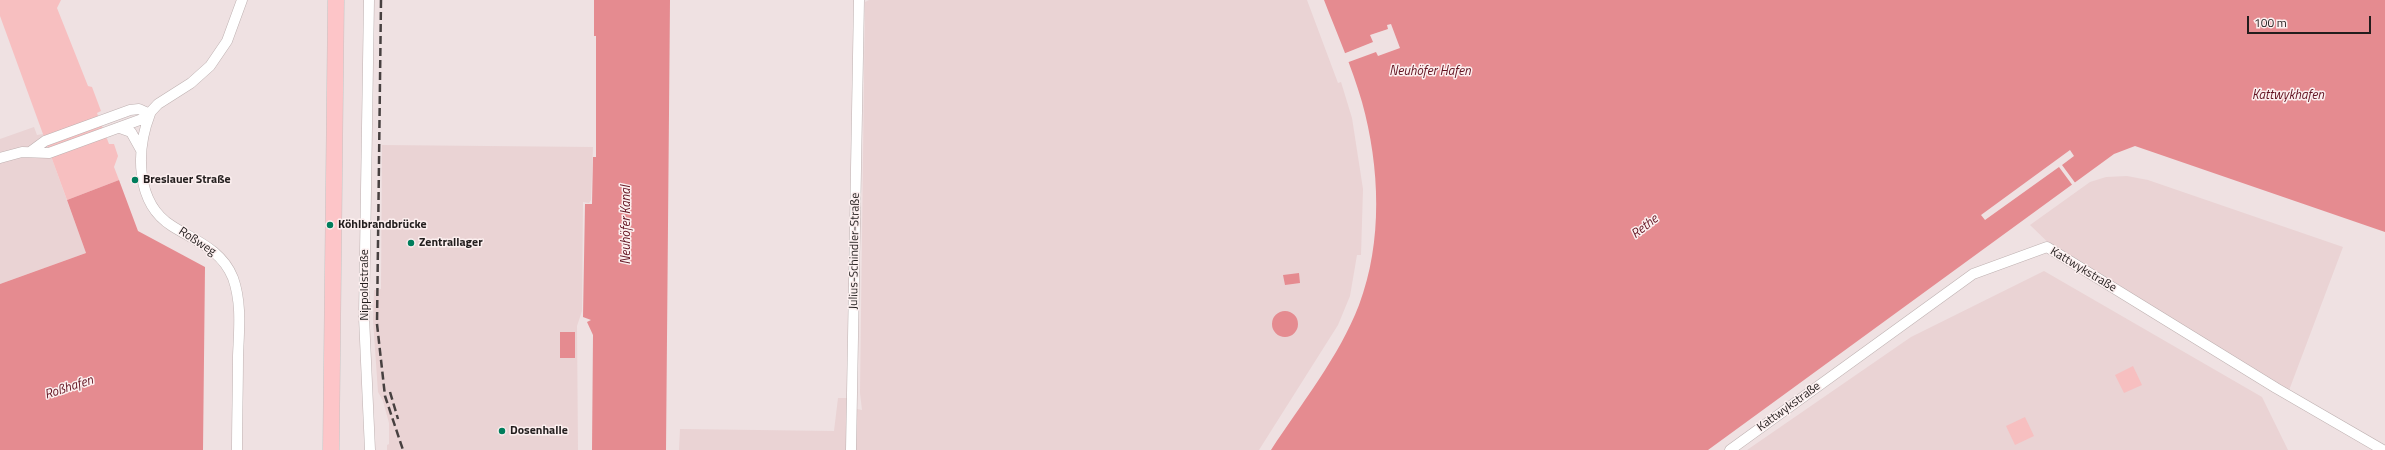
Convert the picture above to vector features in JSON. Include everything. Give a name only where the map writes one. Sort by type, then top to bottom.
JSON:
[{"type":"main road","points":[[322,450],[327,0]]},
{"type":"main road","points":[[331,450],[336,0]]},
{"type":"street","points":[[0,158],[30,152],[49,153],[141,120],[150,114],[158,104],[191,83],[210,66],[227,41],[242,0]]},
{"type":"street","name":"Nippoldstraße","points":[[369,0],[364,317],[370,450]]},
{"type":"street","name":"Julius-Schindler-Straße","points":[[851,450],[859,0]]},
{"type":"street","points":[[30,152],[45,141],[135,109],[150,114]]},
{"type":"street","name":"Roßweg","points":[[150,114],[141,150],[142,178],[148,198],[155,210],[171,226],[195,238],[215,252],[229,270],[235,286],[239,316],[237,450]]},
{"type":"street","points":[[120,128],[131,132],[141,150]]},
{"type":"street","name":"Kattwykstraße","points":[[1730,450],[1973,274],[2046,247],[2276,388],[2383,450]]},
{"type":"shaded area","points":[[0,0],[61,0],[57,8],[88,86],[92,87],[101,111],[97,113],[109,144],[114,144],[118,156],[114,167],[119,180],[67,200],[0,16]]},
{"type":"shaded area","points":[[869,0],[1307,0],[1338,83],[1341,82],[1352,118],[1363,189],[1361,255],[1357,255],[1350,296],[1338,325],[1259,450],[679,450],[680,429],[834,431],[838,398],[857,398],[857,409],[862,410],[860,393],[865,2]]},
{"type":"shaded area","points":[[34,127],[37,135],[43,134],[86,253],[0,284],[0,139]]},
{"type":"shaded area","points":[[382,145],[593,147],[591,200],[589,203],[583,202],[582,311],[577,326],[578,450],[387,450],[387,445],[389,444],[389,423],[383,401],[378,392],[373,320],[374,290],[381,289]]},
{"type":"shaded area","points":[[2127,176],[2148,180],[2343,247],[2288,393],[2059,253],[2030,225],[2090,182],[2106,177]]},
{"type":"shaded area","points":[[2044,271],[2262,397],[2288,450],[1747,450],[1911,337]]},
{"type":"shaded area","points":[[2133,366],[2142,385],[2124,393],[2115,375]]},
{"type":"shaded area","points":[[2025,417],[2034,436],[2015,445],[2006,426]]},
{"type":"water","name":"Neuhöfer Kanal","points":[[594,0],[670,0],[666,450],[592,450],[593,335],[587,322],[591,320],[583,317],[585,204],[592,204],[593,157],[596,157],[596,36],[594,36]]},
{"type":"water","points":[[1324,0],[2385,0],[2385,232],[2135,146],[2114,154],[1708,450],[1271,450],[1319,380],[1351,324],[1367,281],[1372,256],[1376,204],[1375,178],[1368,127],[1354,76]]},
{"type":"water","name":"Roßhafen","points":[[119,180],[138,231],[205,267],[203,450],[0,450],[0,284],[86,253],[67,200]]},
{"type":"water","points":[[1299,273],[1300,283],[1285,285],[1283,275]]},
{"type":"water","points":[[1285,311],[1294,315],[1298,324],[1294,333],[1285,337],[1276,333],[1272,324],[1276,315]]},
{"type":"water","points":[[560,332],[575,332],[575,358],[560,358]]},
{"type":"pier","points":[[1391,24],[1400,48],[1378,56],[1376,52],[1346,63],[1343,54],[1373,42],[1370,35],[1388,29],[1387,25]]},
{"type":"pier","points":[[2070,150],[2074,156],[2062,165],[2076,184],[2073,186],[2059,167],[1985,220],[1981,215]]},
{"type":"railway","points":[[381,0],[377,324],[385,396],[403,450]]},
{"type":"railway","points":[[390,392],[398,419]]},
{"type":"place","name":"Breslauer Straße","points":[[135,180]]},
{"type":"place","name":"Köhlbrandbrücke","points":[[330,225]]},
{"type":"place","name":"Zentrallager","points":[[411,243]]},
{"type":"place","name":"Dosenhalle","points":[[502,431]]},
{"type":"water label","name":"Neuhöfer Hafen","points":[[1430,72]]},
{"type":"water label","name":"Kattwykhafen","points":[[2288,96]]},
{"type":"water label","name":"Rethe","points":[[1645,227]]}]
